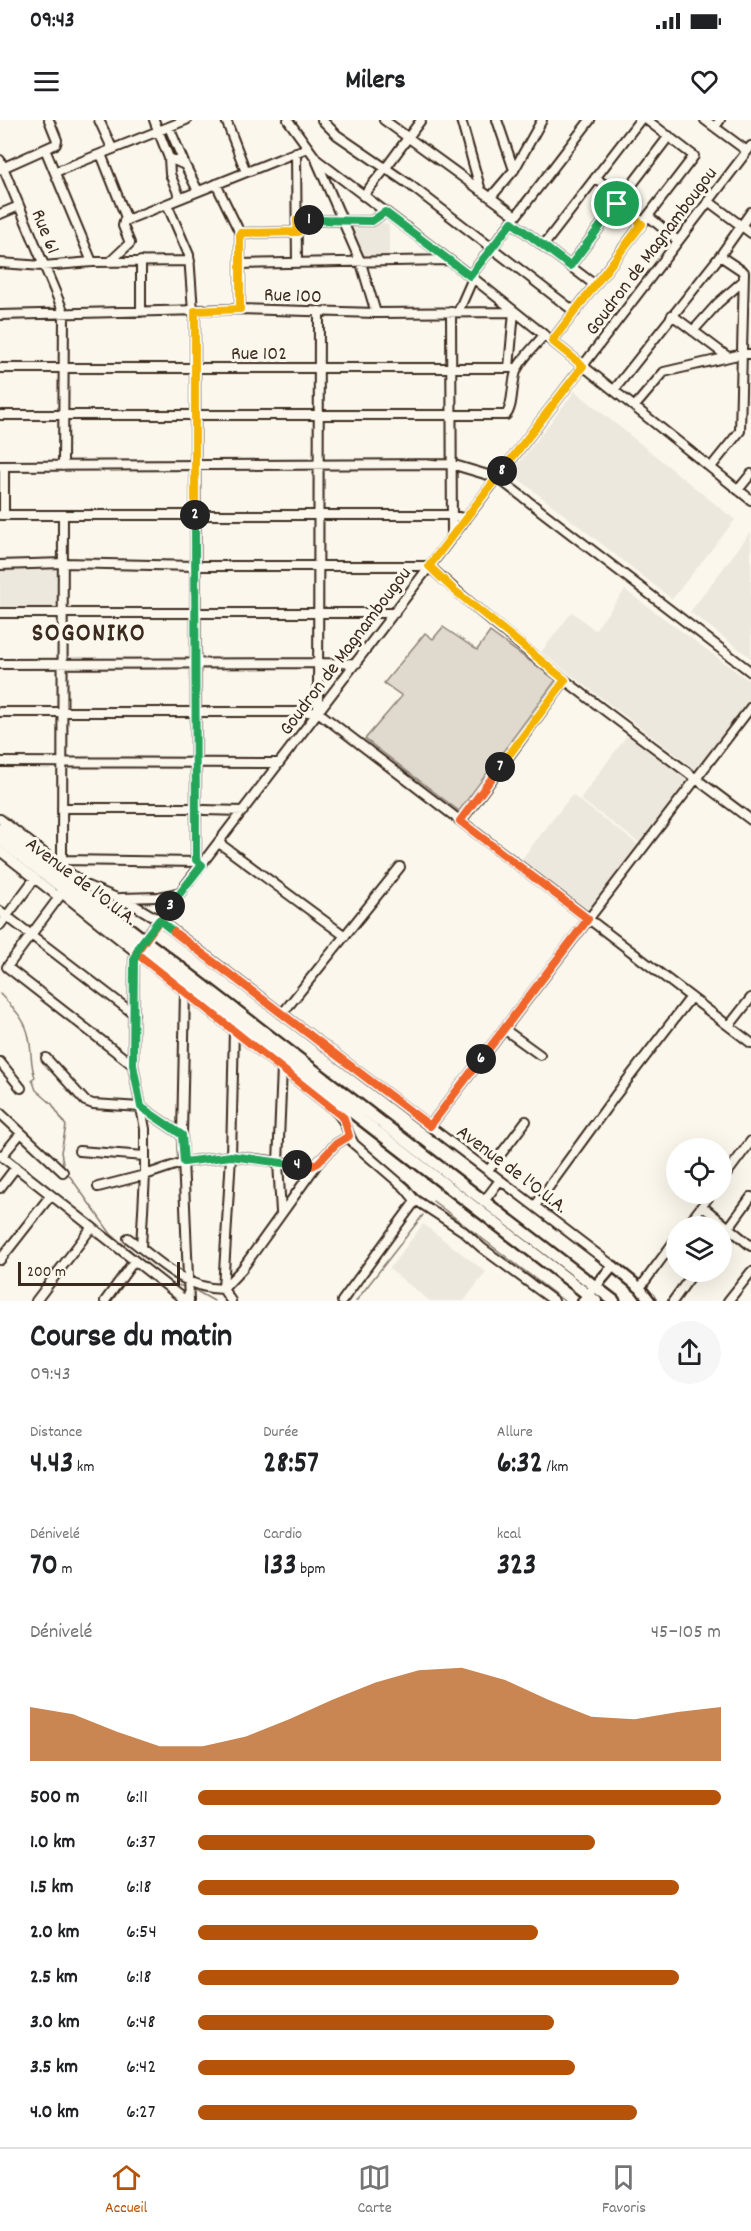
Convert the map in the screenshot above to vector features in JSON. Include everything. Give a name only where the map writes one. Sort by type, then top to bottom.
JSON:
[{"type":"highway","name":"Avenue de l'O.U.A.","points":[[0,829],[57,869],[140,947],[591,1296],[614,1301]]},
{"type":"highway","name":"Avenue de l'O.U.A.","points":[[0,840],[57,869]]},
{"type":"highway","name":"Avenue de l'O.U.A.","points":[[140,947],[485,1200],[591,1296]]},
{"type":"main road","points":[[591,1296],[613,1266]]},
{"type":"main road","name":"Avenue de l'O.U.A.","points":[[613,1266],[640,1288],[650,1301]]},
{"type":"street","points":[[1,166],[57,142],[49,120]]},
{"type":"street","points":[[99,120],[112,148]]},
{"type":"street","points":[[154,120],[169,158],[170,174],[180,198]]},
{"type":"street","points":[[55,172],[186,120]]},
{"type":"street","points":[[226,120],[246,172]]},
{"type":"street","points":[[288,120],[317,160],[472,277],[751,500]]},
{"type":"street","points":[[322,120],[337,135],[492,247],[575,312]]},
{"type":"street","points":[[384,120],[491,197],[543,246],[595,285]]},
{"type":"street","points":[[363,195],[421,120]]},
{"type":"street","points":[[462,120],[481,191]]},
{"type":"street","points":[[497,120],[514,170]]},
{"type":"street","points":[[491,197],[514,170],[542,120]]},
{"type":"street","points":[[452,537],[451,368],[455,312],[472,277],[492,247],[590,120]]},
{"type":"street","points":[[543,246],[640,120]]},
{"type":"street","points":[[552,341],[694,156],[647,120]]},
{"type":"street","points":[[705,120],[749,148]]},
{"type":"street","points":[[715,127],[720,120]]},
{"type":"street","points":[[169,127],[198,191]]},
{"type":"street","points":[[570,266],[669,136]]},
{"type":"street","points":[[45,148],[92,262]]},
{"type":"street","points":[[110,262],[130,243],[123,226],[127,220],[307,148]]},
{"type":"street","name":"Goudron de Magnambougou","points":[[140,947],[181,892],[199,863],[219,843],[749,148]]},
{"type":"street","points":[[296,152],[297,264]]},
{"type":"street","points":[[101,154],[127,220]]},
{"type":"street","points":[[169,158],[185,165]]},
{"type":"street","points":[[317,160],[361,263],[376,313]]},
{"type":"street","name":"Rue 61","points":[[1,166],[64,313]]},
{"type":"street","points":[[596,178],[642,224]]},
{"type":"street","points":[[216,184],[240,233],[240,309]]},
{"type":"street","points":[[708,201],[751,233]]},
{"type":"street","points":[[57,869],[199,863],[200,809],[196,763],[195,663],[194,311],[189,255],[167,204]]},
{"type":"street","points":[[0,214],[19,206]]},
{"type":"street","points":[[297,220],[372,221],[385,212]]},
{"type":"street","points":[[614,390],[720,256],[751,212]]},
{"type":"street","points":[[648,216],[678,241]]},
{"type":"street","points":[[240,233],[298,232]]},
{"type":"street","points":[[711,467],[740,431],[744,272],[720,256]]},
{"type":"street","points":[[240,264],[449,260]]},
{"type":"street","points":[[141,261],[141,312]]},
{"type":"street","points":[[0,263],[43,266],[92,262],[190,261]]},
{"type":"street","points":[[693,331],[743,280]]},
{"type":"street","name":"Rue 100","points":[[0,315],[240,309],[376,313],[514,311]]},
{"type":"street","points":[[318,712],[319,311]]},
{"type":"street","points":[[0,415],[506,415],[509,410],[512,388],[514,311]]},
{"type":"street","points":[[63,466],[64,313]]},
{"type":"street","points":[[672,315],[728,357]]},
{"type":"street","points":[[513,368],[544,335]]},
{"type":"street","points":[[635,406],[663,372],[742,354],[751,354]]},
{"type":"street","name":"Rue 102","points":[[0,368],[513,368]]},
{"type":"street","points":[[466,519],[452,515],[2,515],[2,466],[451,464],[498,478],[751,672]]},
{"type":"street","points":[[738,490],[751,474]]},
{"type":"street","points":[[63,515],[63,762],[57,869],[62,895],[7,967],[133,1065]]},
{"type":"street","points":[[0,565],[63,563],[195,566],[429,566],[454,590],[565,680],[751,820]]},
{"type":"street","points":[[0,614],[394,613]]},
{"type":"street","points":[[0,664],[357,663]]},
{"type":"street","points":[[460,821],[565,680]]},
{"type":"street","points":[[430,1126],[751,707]]},
{"type":"street","points":[[0,712],[318,712],[751,1043]]},
{"type":"street","points":[[0,762],[279,763]]},
{"type":"street","points":[[62,808],[243,811]]},
{"type":"street","name":"Avenue de l'O.U.A.","points":[[0,819],[57,869],[159,920],[613,1266]]},
{"type":"street","points":[[219,843],[345,936]]},
{"type":"street","name":"Avenue de l'O.U.A.","points":[[0,851],[35,878],[140,947],[185,992],[344,1118],[354,1144],[416,1200],[463,1231],[554,1301]]},
{"type":"street","points":[[282,1014],[400,867]]},
{"type":"street","points":[[0,924],[3,913],[35,878]]},
{"type":"street","points":[[117,898],[158,897],[181,892]]},
{"type":"street","points":[[3,913],[134,1014]]},
{"type":"street","points":[[140,947],[134,960],[133,1065],[145,1129],[141,1247]]},
{"type":"street","points":[[185,992],[182,1135],[188,1301]]},
{"type":"street","points":[[535,1206],[691,997]]},
{"type":"street","points":[[729,1026],[751,998]]},
{"type":"street","points":[[504,1029],[540,1055]]},
{"type":"street","points":[[231,1301],[223,1289],[231,1156],[234,1030]]},
{"type":"street","points":[[46,1058],[85,1101],[93,1104],[141,1107],[182,1135]]},
{"type":"street","points":[[0,1063],[21,1088]]},
{"type":"street","points":[[281,1212],[278,1163],[282,1068]]},
{"type":"street","points":[[0,1113],[63,1172]]},
{"type":"street","points":[[488,1170],[526,1121]]},
{"type":"street","points":[[21,1133],[1,1156],[188,1301]]},
{"type":"street","points":[[128,1238],[163,1266],[187,1281],[211,1289],[223,1289],[242,1269],[318,1163],[336,1144],[349,1136]]},
{"type":"street","points":[[732,1167],[751,1141]]},
{"type":"street","points":[[79,1150],[145,1156]]},
{"type":"street","points":[[98,1187],[184,1162],[231,1156],[312,1166],[318,1163]]},
{"type":"street","points":[[0,1188],[16,1167]]},
{"type":"street","points":[[485,1200],[500,1180]]},
{"type":"street","points":[[0,1260],[51,1195]]},
{"type":"street","points":[[732,1223],[751,1197]]},
{"type":"street","points":[[342,1301],[416,1200]]},
{"type":"street","points":[[694,1216],[702,1206],[714,1216]]},
{"type":"street","points":[[36,1301],[92,1227]]},
{"type":"street","points":[[732,1231],[751,1246]]},
{"type":"street","points":[[640,1288],[666,1253]]},
{"type":"street","points":[[105,1301],[134,1261]]},
{"type":"street","points":[[728,1301],[751,1272]]},
{"type":"street","points":[[673,1301],[687,1282]]},
{"type":"shaded area","points":[[348,223],[385,223],[389,226],[389,259],[363,260]]},
{"type":"shaded area","points":[[575,391],[735,520],[672,599],[511,473]]},
{"type":"shaded area","points":[[751,534],[751,658],[690,612]]},
{"type":"shaded area","points":[[0,558],[61,559],[62,612],[0,612]]},
{"type":"shaded area","points":[[625,590],[751,682],[751,697],[696,770],[541,652],[572,612],[595,630]]},
{"type":"shaded area","points":[[443,627],[477,650],[490,632],[556,680],[459,811],[365,739],[402,696],[384,683],[425,633],[433,639]]},
{"type":"shaded area","points":[[628,734],[688,780],[641,844],[580,799]]},
{"type":"shaded area","points":[[572,795],[640,846],[589,915],[520,861]]},
{"type":"shaded area","points":[[423,1224],[486,1272],[464,1301],[430,1301],[389,1269]]},
{"type":"waterway","points":[[0,994],[25,1025],[35,1077],[32,1079],[36,1090],[52,1104],[66,1126],[61,1152],[64,1168],[111,1234],[166,1280],[186,1287]]},
{"type":"waterway","points":[[433,1201],[564,1301]]},
{"type":"waterway","points":[[356,1301],[423,1215]]},
{"type":"waterway","points":[[191,1288],[214,1301]]},
{"type":"district","name":"SOGONIKO","points":[[89,631]]},
{"type":"route","points":[[617,204],[570,266],[512,222],[470,276],[385,212],[372,221],[297,220],[298,232],[240,233],[240,309],[195,311],[196,860],[202,865],[159,920],[139,946],[136,953],[333,1108],[344,1118],[349,1136],[336,1144],[318,1163],[312,1166],[231,1156],[184,1162],[182,1135],[141,1107],[133,1065],[134,960],[136,953],[139,946],[144,940],[159,920],[430,1126],[588,919],[460,821],[565,680],[454,590],[429,566],[583,366],[552,341],[642,224],[617,204]]}]
